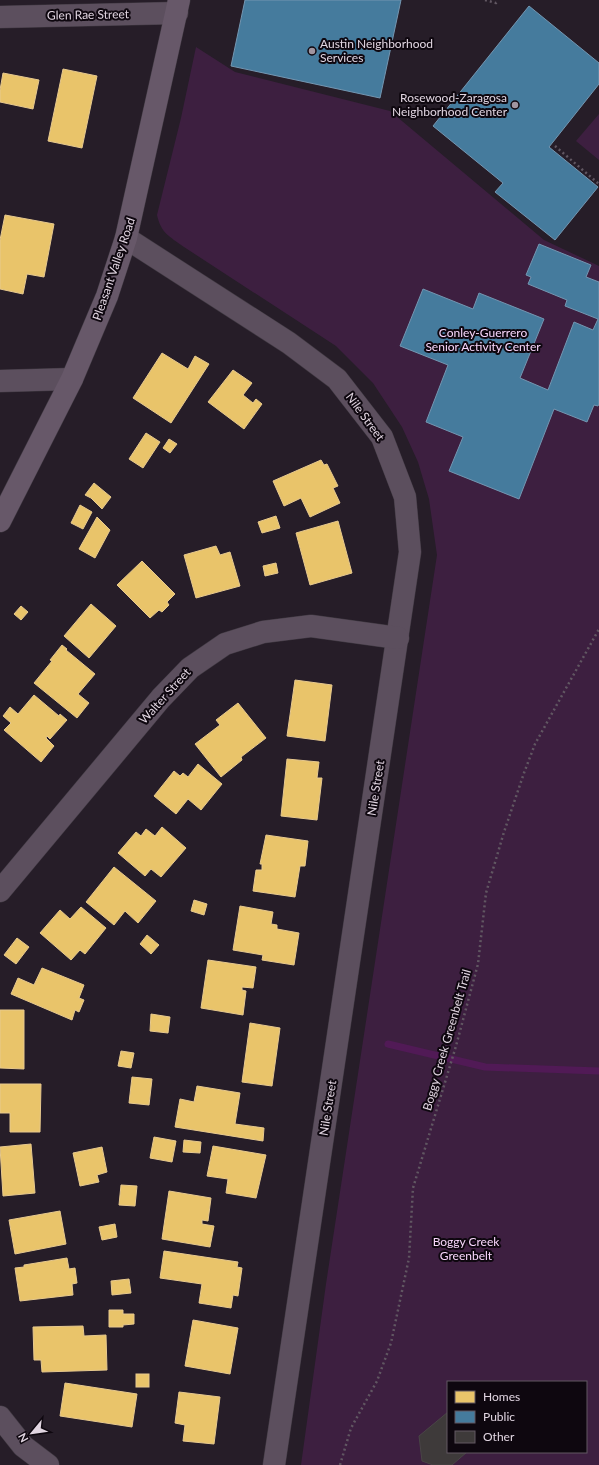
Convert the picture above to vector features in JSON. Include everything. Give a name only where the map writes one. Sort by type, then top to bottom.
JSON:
[{"type":"main road","name":"Pleasant Valley Road","points":[[0,521],[72,379],[107,296],[126,238],[178,6]]},
{"type":"street","name":"Glen Rae Street","points":[[0,18],[178,6]]},
{"type":"street","name":"Nile Street","points":[[126,238],[289,343],[337,379],[382,437],[405,497],[410,552],[274,1465]]},
{"type":"street","points":[[0,381],[72,379]]},
{"type":"street","name":"Walter Street","points":[[0,891],[161,698],[190,668],[225,644],[263,632],[311,626],[398,638]]},
{"type":"street","points":[[0,1417],[23,1446],[48,1465]]},
{"type":"path","points":[[485,0],[496,3],[498,0]]},
{"type":"path","points":[[555,146],[599,184]]},
{"type":"path","name":"Boggy Creek Greenbelt Trail","points":[[340,1465],[351,1428],[377,1380],[391,1343],[409,1258],[413,1188],[450,1068],[478,964],[486,893],[504,832],[536,744],[599,629]]},
{"type":"green space","name":"Boggy Creek Greenbelt","points":[[196,47],[235,72],[390,111],[544,240],[599,266],[599,1465],[301,1465],[326,1284],[437,555],[429,499],[418,462],[402,427],[373,383],[336,346],[166,234],[157,215],[181,118]]},
{"type":"green space","points":[[599,114],[599,160],[576,141]]},
{"type":"building: Homes","points":[[63,69],[97,76],[82,148],[48,141]]},
{"type":"building: Homes","points":[[3,73],[39,80],[33,109],[0,102],[0,90]]},
{"type":"building: Homes","points":[[5,215],[54,224],[44,277],[27,274],[23,294],[0,289],[0,240]]},
{"type":"building: Homes","points":[[162,353],[188,369],[195,356],[209,364],[171,423],[133,398]]},
{"type":"building: Homes","points":[[233,370],[252,383],[243,395],[253,403],[256,399],[262,404],[244,429],[208,402]]},
{"type":"building: Homes","points":[[146,433],[160,442],[143,468],[129,459]]},
{"type":"building: Homes","points":[[169,439],[177,444],[170,453],[163,448]]},
{"type":"building: Homes","points":[[321,460],[324,465],[327,464],[338,486],[333,488],[340,503],[310,517],[301,498],[284,506],[273,481]]},
{"type":"building: Homes","points":[[94,483],[111,497],[102,509],[91,498],[85,495]]},
{"type":"building: Homes","points":[[80,505],[92,512],[83,529],[71,523]]},
{"type":"building: Homes","points":[[276,516],[280,528],[262,533],[258,522]]},
{"type":"building: Homes","points":[[97,517],[110,530],[95,558],[79,549]]},
{"type":"building: Homes","points":[[338,521],[352,573],[310,585],[296,533]]},
{"type":"building: Homes","points":[[216,546],[220,555],[230,552],[240,586],[196,598],[184,555]]},
{"type":"building: Homes","points":[[142,561],[175,594],[167,602],[169,605],[162,612],[159,610],[150,618],[117,585]]},
{"type":"building: Homes","points":[[276,563],[278,573],[265,576],[263,566]]},
{"type":"building: Homes","points":[[91,604],[116,626],[89,658],[64,636]]},
{"type":"building: Homes","points":[[21,606],[28,612],[21,620],[14,614]]},
{"type":"building: Homes","points":[[62,645],[95,674],[78,694],[89,703],[77,718],[34,683],[52,661],[50,660]]},
{"type":"building: Homes","points":[[295,680],[332,685],[325,741],[287,736]]},
{"type":"building: Homes","points":[[34,695],[59,716],[60,714],[67,720],[50,739],[47,736],[46,738],[54,746],[41,762],[4,730],[11,723],[3,716],[10,707],[18,714]]},
{"type":"building: Homes","points":[[238,703],[266,738],[241,757],[242,760],[221,777],[195,744],[220,725],[216,720]]},
{"type":"building: Homes","points":[[287,759],[319,762],[317,778],[322,778],[317,820],[281,816]]},
{"type":"building: Homes","points":[[198,764],[222,784],[201,810],[188,799],[176,814],[154,796],[174,771],[180,776],[183,773],[188,777]]},
{"type":"building: Homes","points":[[162,827],[186,848],[161,877],[151,869],[145,876],[118,853],[136,832],[141,836],[146,829],[155,836]]},
{"type":"building: Homes","points":[[266,835],[308,841],[305,866],[300,866],[295,897],[253,891],[256,870],[262,870],[262,864],[260,864]]},
{"type":"building: Homes","points":[[114,867],[156,901],[138,923],[125,911],[114,925],[86,902]]},
{"type":"building: Homes","points":[[194,900],[207,904],[204,915],[191,911]]},
{"type":"building: Homes","points":[[240,906],[273,912],[271,924],[277,925],[277,929],[299,933],[294,965],[262,960],[263,955],[233,950]]},
{"type":"building: Homes","points":[[81,907],[106,928],[85,954],[80,950],[71,960],[40,933],[60,910],[70,919]]},
{"type":"building: Homes","points":[[147,935],[159,945],[151,954],[140,944]]},
{"type":"building: Homes","points":[[17,938],[29,947],[16,964],[4,955]]},
{"type":"building: Homes","points":[[208,960],[256,967],[253,988],[242,987],[242,990],[246,991],[243,1015],[201,1008]]},
{"type":"building: Homes","points":[[42,968],[84,985],[79,998],[84,1000],[79,1012],[75,1010],[72,1020],[11,994],[18,978],[34,985]]},
{"type":"building: Homes","points":[[0,1010],[24,1010],[24,1069],[0,1068]]},
{"type":"building: Homes","points":[[151,1014],[170,1017],[168,1033],[150,1031]]},
{"type":"building: Homes","points":[[250,1023],[280,1028],[272,1086],[242,1082]]},
{"type":"building: Homes","points":[[121,1051],[134,1053],[131,1068],[118,1066]]},
{"type":"building: Homes","points":[[132,1077],[152,1079],[149,1105],[129,1103]]},
{"type":"building: Homes","points":[[0,1084],[41,1084],[40,1132],[10,1132],[10,1113],[0,1113]]},
{"type":"building: Homes","points":[[197,1086],[240,1093],[235,1124],[264,1128],[263,1141],[175,1127],[180,1099],[194,1102]]},
{"type":"building: Homes","points":[[154,1137],[176,1141],[172,1162],[150,1158]]},
{"type":"building: Homes","points":[[184,1140],[201,1142],[200,1153],[183,1152]]},
{"type":"building: Homes","points":[[31,1144],[35,1193],[3,1196],[0,1147]]},
{"type":"building: Homes","points":[[213,1146],[266,1155],[256,1198],[226,1193],[228,1179],[207,1176]]},
{"type":"building: Homes","points":[[102,1147],[107,1172],[97,1175],[99,1182],[80,1186],[73,1153]]},
{"type":"building: Homes","points":[[121,1185],[137,1186],[135,1206],[119,1205]]},
{"type":"building: Homes","points":[[169,1191],[211,1198],[208,1221],[202,1220],[202,1224],[214,1226],[210,1247],[162,1239]]},
{"type":"building: Homes","points":[[60,1211],[66,1244],[15,1254],[9,1220]]},
{"type":"building: Homes","points":[[115,1224],[117,1237],[102,1240],[99,1227]]},
{"type":"building: Homes","points":[[164,1251],[238,1262],[237,1267],[242,1268],[238,1296],[233,1295],[231,1308],[199,1303],[202,1284],[160,1278]]},
{"type":"building: Homes","points":[[67,1258],[69,1269],[75,1268],[77,1283],[72,1284],[73,1295],[20,1301],[15,1268],[24,1267],[24,1265]]},
{"type":"building: Homes","points":[[129,1279],[131,1293],[112,1295],[111,1281]]},
{"type":"building: Homes","points":[[109,1310],[123,1310],[123,1314],[134,1314],[134,1324],[123,1325],[123,1327],[109,1327]]},
{"type":"building: Homes","points":[[193,1320],[238,1328],[230,1374],[185,1366]]},
{"type":"building: Homes","points":[[83,1326],[84,1336],[106,1335],[107,1370],[42,1372],[41,1360],[34,1360],[33,1327]]},
{"type":"building: Homes","points":[[136,1374],[149,1374],[149,1387],[136,1387]]},
{"type":"building: Homes","points":[[65,1383],[137,1394],[132,1427],[60,1416]]},
{"type":"building: Homes","points":[[179,1392],[220,1397],[214,1444],[183,1441],[185,1425],[175,1423]]},
{"type":"building: Public","name":"Austin Neighborhood Services","points":[[245,0],[401,0],[380,98],[231,66]]},
{"type":"building: Public","name":"Rosewood-Zaragosa Neighborhood Center","points":[[529,6],[599,63],[599,84],[549,147],[598,187],[555,240],[495,192],[503,183],[433,126]]},
{"type":"building: Public","name":"Conley-Guerrero Senior Activity Center","points":[[539,244],[591,265],[586,277],[599,282],[599,404],[598,406],[594,405],[587,422],[554,409],[519,499],[449,471],[463,437],[426,422],[448,365],[400,346],[423,289],[473,309],[479,293],[544,319],[520,378],[548,390],[574,322],[593,330],[598,319],[565,306],[567,300],[528,284],[531,277],[526,275]]},
{"type":"building: Other","points":[[447,1413],[447,1453],[466,1453],[452,1465],[433,1465],[422,1461],[419,1436]]},
{"type":"waterway","points":[[388,1044],[485,1067],[599,1071]]},
{"type":"place","name":"Austin Neighborhood Services","points":[[312,51]]},
{"type":"place","name":"Rosewood-Zaragosa Neighborhood Center","points":[[515,105]]}]
